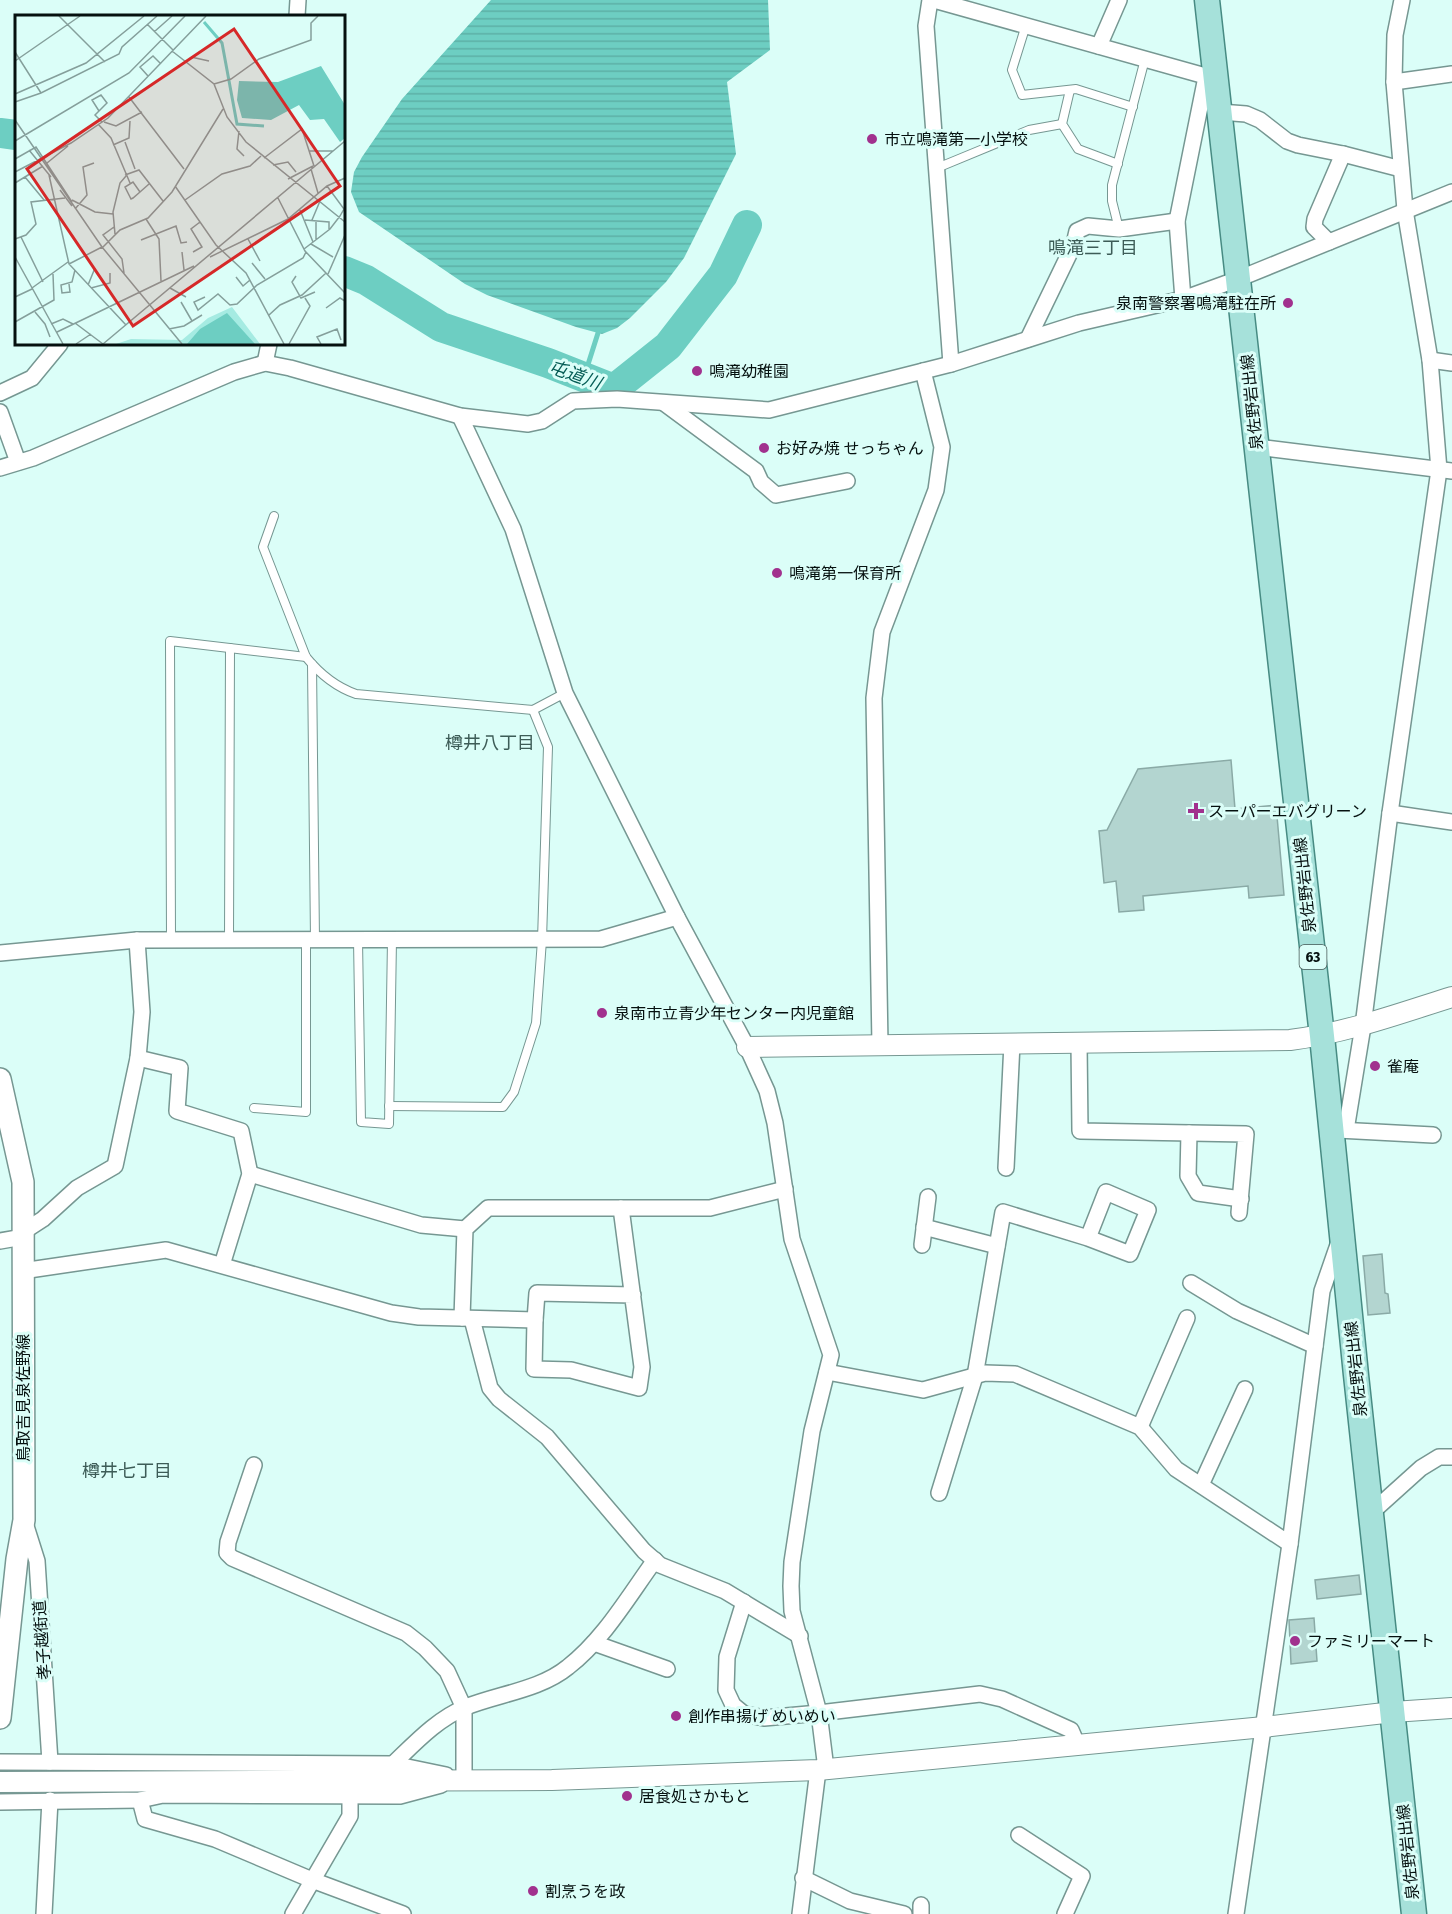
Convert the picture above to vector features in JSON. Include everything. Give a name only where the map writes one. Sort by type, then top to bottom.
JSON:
[{"type":"main road","name":"泉佐野岩出線","points":[[1207,0],[1211,78],[1220,112],[1322,1036],[1339,1130],[1342,1233],[1414,1914]]},
{"type":"main road","name":"鳥取吉見泉佐野線","points":[[0,1079],[23,1182],[24,1520],[17,1559],[0,1718]]},
{"type":"street","points":[[297,15],[298,0]]},
{"type":"street","points":[[951,364],[926,26],[932,0],[958,3],[1211,78],[1177,221],[1183,299]]},
{"type":"street","points":[[1099,46],[1119,0]]},
{"type":"street","points":[[1402,0],[1395,35],[1394,82],[1401,169],[1405,210],[1430,360],[1445,471],[1390,813],[1363,1026],[1339,1130],[1433,1135]]},
{"type":"street","points":[[1394,82],[1452,74]]},
{"type":"street","points":[[1220,112],[1246,114],[1260,120],[1287,141],[1298,145],[1401,169]]},
{"type":"street","points":[[1329,242],[1314,227],[1315,219],[1343,154]]},
{"type":"street","points":[[0,468],[234,372],[265,363],[460,416],[528,424],[542,422],[573,401],[617,399],[769,410],[951,364],[1079,323],[1183,299],[1239,279],[1452,192]]},
{"type":"street","points":[[1028,339],[1074,244],[1077,231],[1088,226],[1119,229],[1177,221]]},
{"type":"street","points":[[0,393],[32,378],[59,345]]},
{"type":"street","points":[[265,363],[269,345]]},
{"type":"street","points":[[1430,360],[1452,363]]},
{"type":"street","points":[[880,1045],[874,698],[882,632],[936,490],[942,447],[923,370]]},
{"type":"street","points":[[663,402],[756,471],[761,482],[777,495],[847,482]]},
{"type":"street","points":[[0,412],[18,462]]},
{"type":"street","points":[[460,416],[513,530],[564,693],[677,917],[747,1047],[767,1091],[776,1122],[792,1239],[831,1355],[812,1431],[792,1562],[792,1611],[819,1713],[822,1770],[803,1878],[800,1914]]},
{"type":"street","points":[[1257,447],[1445,471]]},
{"type":"street","points":[[1390,813],[1452,822]]},
{"type":"street","points":[[0,953],[137,940],[601,939],[677,917]]},
{"type":"street","points":[[0,1241],[23,1234],[76,1188],[115,1166],[138,1058],[142,1012],[137,940]]},
{"type":"street","points":[[747,1047],[1290,1040],[1322,1036],[1363,1026],[1452,997]]},
{"type":"street","points":[[1079,1043],[1080,1131],[1246,1134],[1240,1206],[1198,1193],[1188,1176],[1189,1133]]},
{"type":"street","points":[[1006,1168],[1012,1044]]},
{"type":"street","points":[[138,1058],[180,1068],[177,1111],[241,1131],[250,1174],[222,1265]]},
{"type":"street","points":[[250,1174],[420,1225],[465,1229],[488,1208],[710,1208],[785,1189]]},
{"type":"street","points":[[922,1245],[928,1197]]},
{"type":"street","points":[[621,1208],[633,1295],[642,1367],[639,1388],[572,1370],[534,1369],[537,1293],[633,1295]]},
{"type":"street","points":[[939,1493],[975,1376],[1003,1212],[1088,1238]]},
{"type":"street","points":[[924,1227],[997,1246]]},
{"type":"street","points":[[465,1229],[467,1319],[490,1388],[499,1399],[547,1437],[644,1551],[660,1565],[725,1591],[800,1636]]},
{"type":"street","points":[[1236,1914],[1290,1544],[1322,1291],[1342,1233]]},
{"type":"street","points":[[22,1270],[166,1250],[391,1313],[419,1317],[535,1320]]},
{"type":"street","points":[[1191,1283],[1237,1311],[1315,1347]]},
{"type":"street","points":[[1140,1427],[1187,1318]]},
{"type":"street","points":[[826,1372],[923,1390],[985,1373],[1015,1374],[1140,1427],[1176,1469],[1290,1544]]},
{"type":"street","points":[[1201,1485],[1245,1389]]},
{"type":"street","points":[[1371,1513],[1421,1468],[1438,1457],[1452,1456]]},
{"type":"street","points":[[254,1465],[228,1542],[227,1553],[232,1558],[406,1633],[425,1648],[447,1671],[464,1708],[464,1779]]},
{"type":"street","name":"孝子越街道","points":[[24,1520],[37,1561],[50,1762]]},
{"type":"street","points":[[393,1764],[436,1725],[464,1708],[545,1680],[567,1668],[601,1636],[655,1560]]},
{"type":"street","points":[[744,1602],[727,1657],[726,1690],[733,1705],[744,1714],[764,1718],[980,1694],[1002,1699],[1071,1730],[1077,1744]]},
{"type":"street","points":[[594,1643],[667,1669]]},
{"type":"street","points":[[0,1782],[552,1780],[822,1770],[1452,1708]]},
{"type":"street","points":[[0,1762],[393,1764],[464,1779]]},
{"type":"street","points":[[0,1802],[140,1800],[163,1795],[400,1796],[464,1779]]},
{"type":"street","points":[[293,1914],[350,1816],[350,1797]]},
{"type":"street","points":[[44,1914],[50,1800]]},
{"type":"street","points":[[140,1800],[145,1819],[215,1839],[312,1880],[403,1914]]},
{"type":"street","points":[[1019,1835],[1082,1876],[1065,1914]]},
{"type":"street","points":[[803,1878],[850,1901],[904,1914]]},
{"type":"lane","points":[[1026,25],[1012,69],[1022,95],[1076,89],[1133,107]]},
{"type":"lane","points":[[1119,229],[1112,201],[1112,185],[1145,59]]},
{"type":"lane","points":[[1070,90],[1062,124],[1078,149],[1118,164]]},
{"type":"lane","points":[[937,168],[1029,130],[1062,124]]},
{"type":"lane","points":[[274,516],[263,547],[306,657],[317,670],[345,690],[356,694],[533,710],[564,693]]},
{"type":"lane","points":[[171,940],[170,641],[306,657]]},
{"type":"lane","points":[[229,940],[230,648]]},
{"type":"lane","points":[[254,1108],[306,1112],[311,940],[312,664]]},
{"type":"lane","points":[[389,1106],[503,1107],[514,1092],[536,1023],[542,940],[548,747],[533,710]]},
{"type":"lane","points":[[358,940],[361,1122],[389,1124],[392,940]]},
{"type":"water","points":[[491,0],[768,0],[770,50],[727,82],[736,154],[684,258],[666,282],[630,318],[617,328],[602,334],[487,295],[465,284],[359,212],[351,192],[354,172],[362,157],[402,99]]},
{"type":"building","points":[[1231,760],[1235,809],[1276,805],[1284,895],[1249,898],[1248,886],[1143,896],[1144,910],[1119,912],[1116,881],[1104,883],[1099,831],[1107,830],[1138,769]]},
{"type":"building","points":[[1382,1254],[1385,1293],[1388,1294],[1390,1313],[1368,1315],[1363,1256]]},
{"type":"building","points":[[1359,1575],[1361,1594],[1317,1599],[1315,1580]]},
{"type":"building","points":[[1314,1618],[1317,1661],[1291,1664],[1289,1620]]},
{"type":"waterway","name":"屯道川","points":[[0,133],[15,135]]},
{"type":"waterway","name":"屯道川","points":[[345,271],[366,280],[441,327],[548,363],[614,389],[668,346],[723,275],[747,225]]},
{"type":"waterway","points":[[584,377],[598,333]]},
{"type":"place","name":"市立鳴滝第一小学校","points":[[872,139]]},
{"type":"place","name":"泉南警察署鳴滝駐在所","points":[[1288,303]]},
{"type":"place","name":"鳴滝幼稚園","points":[[697,371]]},
{"type":"place","name":"お好み焼 せっちゃん","points":[[764,448]]},
{"type":"place","name":"鳴滝第一保育所","points":[[777,573]]},
{"type":"place","name":"スーパーエバグリーン","points":[[1196,811]]},
{"type":"place","name":"泉南市立青少年センター内児童館","points":[[602,1013]]},
{"type":"place","name":"雀庵","points":[[1375,1066]]},
{"type":"place","name":"ファミリーマート","points":[[1295,1641]]},
{"type":"place","name":"創作串揚げ めいめい","points":[[676,1716]]},
{"type":"place","name":"居食処さかもと","points":[[627,1796]]},
{"type":"place","name":"割烹うを政","points":[[533,1891]]},
{"type":"district","name":"鳴滝三丁目","points":[[1093,248]]},
{"type":"district","name":"樽井八丁目","points":[[490,743]]},
{"type":"district","name":"樽井七丁目","points":[[127,1471]]}]
